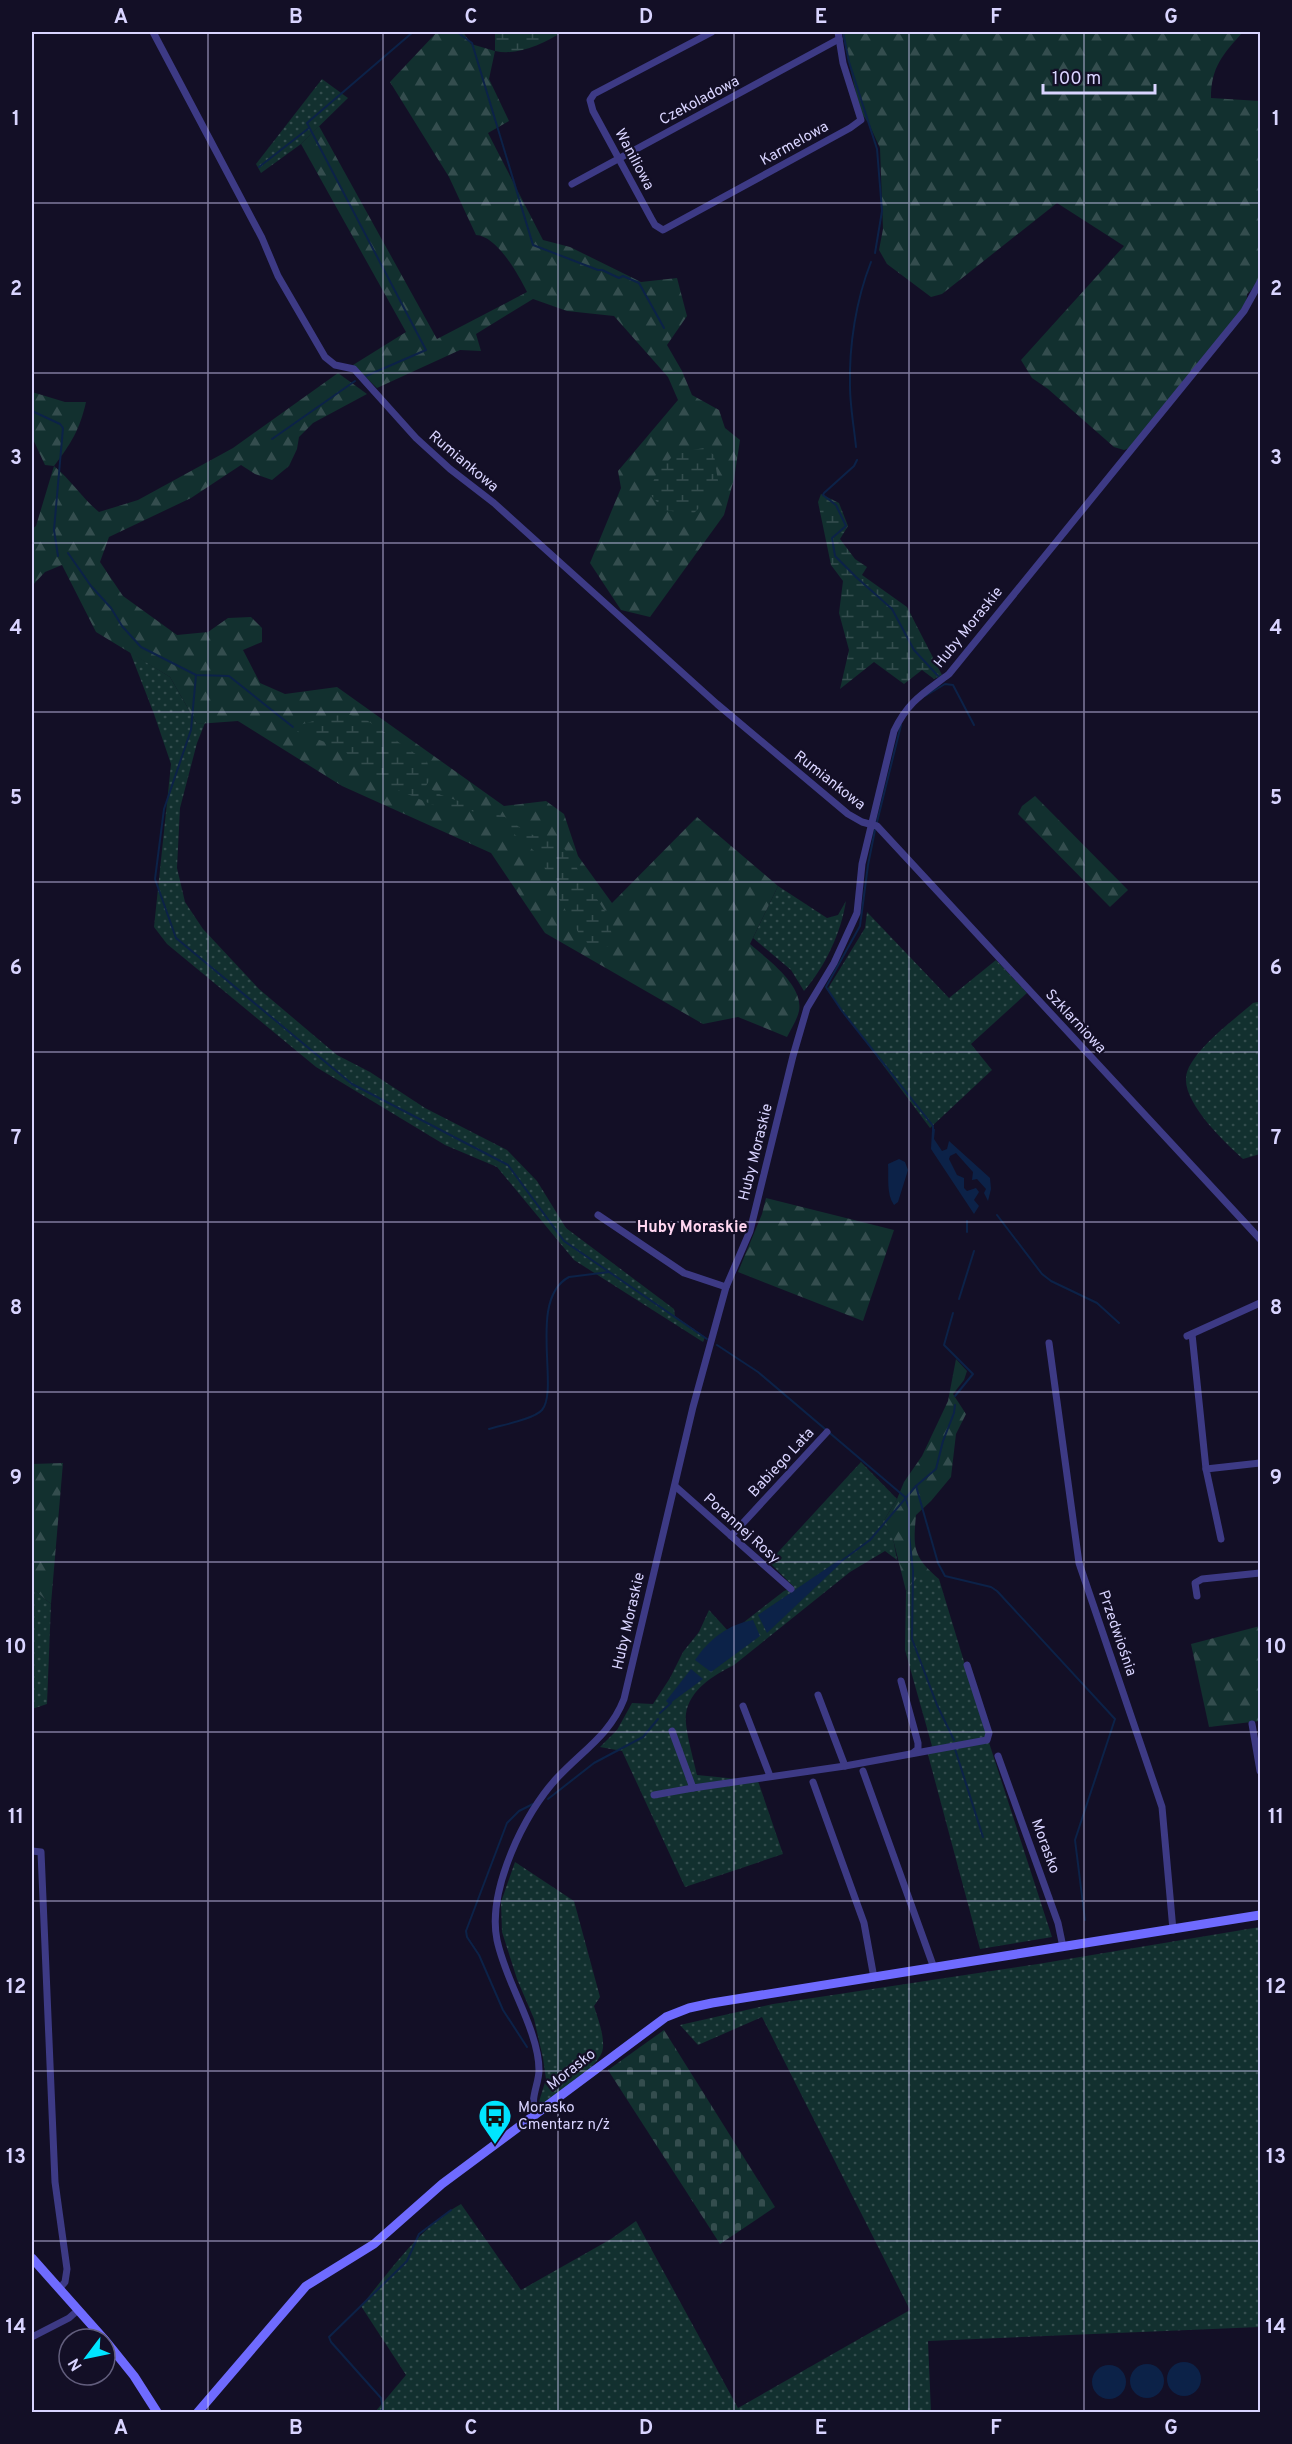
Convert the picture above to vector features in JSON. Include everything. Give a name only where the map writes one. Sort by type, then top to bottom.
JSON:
[{"type":"street","name":"Rumiankowa","points":[[153,32],[262,238],[278,276],[325,357],[335,366],[354,369],[416,438],[502,510],[717,704],[848,814],[870,824]]},
{"type":"street","name":"Waniliowa","points":[[660,229],[651,218],[618,159],[593,111],[590,100],[594,94],[712,32]]},
{"type":"street","name":"Czekoladowa","points":[[572,184],[838,35]]},
{"type":"street","name":"Karmelowa","points":[[660,229],[666,229],[861,120],[847,78],[838,35]]},
{"type":"street","name":"Huby Moraskie","points":[[537,2114],[532,2103],[539,2078],[535,2042],[502,1956],[496,1931],[495,1917],[499,1887],[513,1850],[551,1784],[609,1729],[624,1699],[693,1407],[726,1287],[750,1232],[807,1008],[834,963],[856,918],[862,864],[870,824],[894,731],[902,713],[915,699],[949,674],[1244,311],[1260,282]]},
{"type":"street","name":"Szklarniowa","points":[[870,824],[878,826],[1260,1239]]},
{"type":"street","points":[[598,1215],[684,1273],[726,1287]]},
{"type":"street","points":[[1221,1539],[1206,1469],[1189,1335],[1260,1303]]},
{"type":"street","name":"Przedwiośnia","points":[[1049,1343],[1079,1563],[1162,1807],[1173,1929]]},
{"type":"street","name":"Babiego Lata","points":[[731,1536],[827,1432]]},
{"type":"street","points":[[1206,1469],[1260,1463]]},
{"type":"street","name":"Porannej Rosy","points":[[675,1486],[790,1589]]},
{"type":"street","points":[[1197,1596],[1195,1583],[1202,1579],[1260,1573]]},
{"type":"street","points":[[654,1795],[845,1766],[987,1740],[989,1738],[967,1665]]},
{"type":"street","points":[[901,1681],[918,1743],[918,1749],[913,1753]]},
{"type":"street","points":[[818,1695],[845,1766]]},
{"type":"street","points":[[743,1706],[770,1776]]},
{"type":"street","points":[[1252,1724],[1260,1771]]},
{"type":"street","points":[[672,1731],[693,1788]]},
{"type":"street","name":"Morasko","points":[[998,1756],[1058,1923],[1063,1947]]},
{"type":"street","points":[[863,1771],[934,1968]]},
{"type":"street","points":[[813,1782],[864,1923],[874,1978]]},
{"type":"street","points":[[32,1851],[41,1852],[55,2182],[67,2269],[65,2282],[59,2289]]},
{"type":"street","name":"Morasko","points":[[198,2412],[306,2286],[365,2251],[442,2184],[649,2028],[677,2012],[712,2003],[1260,1916]]},
{"type":"street","points":[[32,2258],[94,2327]]},
{"type":"street","points":[[32,2337],[69,2318],[78,2310]]},
{"type":"street","points":[[117,2354],[157,2412]]},
{"type":"green space","points":[[437,32],[463,32],[471,44],[495,51],[489,79],[509,121],[488,133],[543,240],[570,247],[641,282],[677,278],[687,316],[667,345],[692,395],[719,410],[725,428],[740,440],[734,479],[724,515],[650,617],[621,610],[590,563],[621,488],[618,471],[678,400],[668,377],[614,316],[567,311],[533,299],[476,334],[481,351],[460,350],[377,388],[353,365],[406,332],[301,144],[319,126],[437,339],[527,292],[499,249],[484,237],[476,235],[449,177],[390,82]]},
{"type":"green space","points":[[495,32],[562,32],[530,48],[504,52],[495,51]]},
{"type":"green space","points":[[842,32],[1243,32],[1219,62],[1213,78],[1211,98],[1260,101],[1260,281],[1247,294],[1246,308],[1233,330],[1197,368],[1133,447],[1124,450],[1114,447],[1048,389],[1032,378],[1021,360],[1124,246],[1057,203],[942,294],[931,297],[887,264],[879,250],[883,229],[880,148],[860,111]]},
{"type":"green space","points":[[322,79],[348,98],[301,144],[261,173],[256,164]]},
{"type":"green space","points":[[338,373],[367,394],[313,423],[299,437],[297,449],[289,466],[272,480],[255,474],[241,465],[191,498],[109,537],[100,562],[123,596],[177,635],[208,632],[228,618],[251,617],[262,628],[262,642],[243,650],[260,683],[285,694],[337,687],[504,806],[546,801],[564,814],[578,856],[612,903],[697,817],[778,886],[750,944],[783,973],[796,992],[799,1011],[787,1037],[738,1017],[703,1024],[545,933],[491,853],[342,786],[238,721],[197,724],[170,677],[96,632],[62,565],[45,572],[32,586],[32,529],[36,526],[54,466],[99,512],[138,500],[233,448]]},
{"type":"green space","points":[[32,392],[65,402],[86,402],[74,436],[54,466],[45,465],[32,437]]},
{"type":"green space","points":[[704,448],[714,455],[718,481],[703,504],[693,514],[664,510],[649,493],[657,472],[676,453]]},
{"type":"green space","points":[[821,494],[839,503],[848,526],[840,539],[855,559],[867,567],[862,575],[907,607],[942,675],[934,679],[922,670],[904,684],[874,662],[840,689],[849,650],[839,613],[843,581],[831,565],[818,502]]},
{"type":"green space","points":[[130,652],[170,677],[197,724],[205,723],[197,743],[180,808],[177,868],[185,902],[203,929],[259,989],[337,1055],[370,1072],[425,1108],[507,1150],[537,1181],[566,1228],[674,1309],[675,1316],[705,1337],[703,1342],[574,1260],[497,1167],[445,1145],[316,1067],[167,944],[154,927],[171,764]]},
{"type":"green space","points":[[334,715],[350,715],[368,721],[427,762],[432,776],[426,786],[441,795],[505,817],[529,834],[556,840],[562,845],[608,916],[614,946],[593,947],[582,939],[554,890],[539,855],[513,833],[472,811],[433,805],[377,781],[341,748],[298,732],[293,727]]},
{"type":"green space","points":[[1035,796],[1128,890],[1110,907],[1018,814],[1022,806]]},
{"type":"green space","points":[[778,886],[827,918],[838,915],[846,901],[831,949],[812,982],[804,991],[791,970],[753,938]]},
{"type":"green space","points":[[867,912],[949,998],[996,960],[1027,993],[971,1044],[992,1070],[930,1128],[827,990],[865,928]]},
{"type":"green space","points":[[1253,1003],[1260,1004],[1260,1154],[1243,1159],[1198,1111],[1187,1088],[1186,1078],[1194,1058],[1203,1048],[1224,1027]]},
{"type":"green space","points":[[766,1198],[894,1230],[863,1321],[738,1272],[762,1214]]},
{"type":"green space","points":[[956,1359],[967,1371],[964,1380],[953,1394],[966,1414],[956,1434],[951,1477],[916,1515],[915,1526],[915,1544],[920,1558],[939,1579],[916,1579],[906,1591],[893,1539],[883,1522],[904,1482],[922,1456],[948,1401]]},
{"type":"green space","points":[[861,1462],[897,1499],[883,1522],[893,1538],[897,1560],[885,1551],[850,1572],[734,1665],[704,1684],[692,1698],[686,1714],[697,1775],[758,1781],[783,1854],[685,1887],[622,1751],[600,1747],[617,1730],[632,1703],[653,1704],[683,1652],[699,1632],[709,1610],[730,1633],[784,1591],[794,1587],[769,1562]]},
{"type":"green space","points":[[63,1463],[51,1604],[32,1588],[32,1464]]},
{"type":"green space","points":[[916,1579],[939,1579],[1052,1937],[980,1949],[927,1751],[932,1746],[905,1650],[906,1591]]},
{"type":"green space","points":[[32,1588],[51,1604],[47,1704],[32,1709]]},
{"type":"green space","points":[[1260,1626],[1260,1721],[1209,1727],[1191,1644]]},
{"type":"green space","points":[[515,1862],[574,1901],[600,1997],[594,2006],[603,2037],[603,2048],[600,2055],[586,2072],[541,2106],[538,2105],[546,2079],[543,2058],[534,2019],[517,1979],[502,1932],[501,1902]]},
{"type":"green space","points":[[1260,1927],[1260,2327],[928,2341],[931,2412],[375,2412],[406,2375],[361,2306],[419,2237],[461,2204],[521,2290],[611,2239],[636,2221],[738,2408],[910,2310],[762,2017],[698,2045],[680,2025],[773,2004],[1038,1964]]},
{"type":"green space","points":[[664,2030],[775,2207],[720,2244],[608,2070]]},
{"type":"water","points":[[935,1129],[934,1139],[942,1151],[947,1149],[949,1141],[990,1178],[991,1189],[988,1201],[984,1193],[986,1189],[977,1179],[972,1180],[973,1172],[956,1153],[950,1156],[949,1159],[957,1175],[964,1178],[964,1188],[967,1191],[976,1188],[979,1192],[974,1200],[979,1206],[974,1214],[931,1149],[932,1130]]},
{"type":"water","points":[[899,1159],[905,1162],[908,1170],[898,1202],[894,1205],[889,1191],[888,1164]]},
{"type":"water","points":[[839,1560],[841,1563],[767,1633],[758,1615]]},
{"type":"water","points":[[753,1620],[760,1636],[711,1672],[695,1660],[720,1634],[736,1625]]},
{"type":"water","points":[[691,1669],[703,1679],[669,1704],[666,1701]]},
{"type":"water","points":[[1184,2362],[1196,2367],[1201,2379],[1196,2391],[1184,2396],[1172,2391],[1167,2379],[1172,2367]]},
{"type":"water","points":[[1147,2364],[1159,2369],[1164,2381],[1159,2393],[1147,2398],[1135,2393],[1130,2381],[1135,2369]]},
{"type":"water","points":[[1109,2365],[1121,2370],[1126,2382],[1121,2394],[1109,2399],[1097,2394],[1092,2382],[1097,2370]]},
{"type":"waterway","points":[[366,376],[426,350],[307,123],[413,32]]},
{"type":"waterway","points":[[457,32],[472,43],[533,245],[619,278],[623,276],[639,283],[664,328]]},
{"type":"waterway","points":[[843,32],[849,62],[877,149],[882,211],[875,253]]},
{"type":"waterway","points":[[259,167],[309,128]]},
{"type":"waterway","points":[[856,447],[850,394],[851,355],[854,323],[871,262]]},
{"type":"waterway","points":[[272,439],[355,381]]},
{"type":"waterway","points":[[32,411],[60,424],[63,428],[54,530],[58,556]]},
{"type":"waterway","points":[[857,460],[854,466],[823,495],[836,505],[846,526],[832,538],[835,556],[892,609],[914,650],[939,677]]},
{"type":"waterway","points":[[68,553],[91,586],[111,608],[122,626],[141,647],[196,675],[229,676],[293,727]]},
{"type":"waterway","points":[[196,675],[191,730],[164,809],[155,879],[176,938],[352,1084],[508,1165],[564,1241],[707,1339]]},
{"type":"waterway","points":[[925,696],[945,684],[953,685],[974,725]]},
{"type":"waterway","points":[[877,822],[901,725]]},
{"type":"waterway","points":[[875,830],[860,926],[826,987],[842,1011],[933,1126],[933,1131]]},
{"type":"waterway","points":[[997,1215],[1042,1274],[1051,1281],[1097,1303],[1119,1323]]},
{"type":"waterway","points":[[967,1221],[967,1232]]},
{"type":"waterway","points":[[959,1299],[974,1251]]},
{"type":"waterway","points":[[489,1429],[525,1419],[542,1410],[547,1399],[548,1383],[547,1323],[550,1304],[557,1288],[569,1277],[609,1272]]},
{"type":"waterway","points":[[953,1313],[944,1345],[973,1374],[955,1396]]},
{"type":"waterway","points":[[717,1345],[758,1372],[905,1497]]},
{"type":"waterway","points":[[840,1562],[870,1540],[916,1486],[936,1469],[955,1405]]},
{"type":"waterway","points":[[916,1486],[938,1563],[945,1576],[991,1587],[997,1591],[1115,1719],[1075,1840],[1085,1920]]},
{"type":"waterway","points":[[905,1497],[909,1508],[913,1571],[912,1639],[937,1705],[954,1740]]},
{"type":"waterway","points":[[660,1713],[671,1703]]},
{"type":"waterway","points":[[548,1799],[594,1763],[643,1737],[658,1719]]},
{"type":"waterway","points":[[955,1749],[983,1837]]},
{"type":"waterway","points":[[527,2047],[503,2010],[466,1931],[507,1823],[519,1811],[533,1804]]},
{"type":"waterway","points":[[380,2412],[383,2408],[381,2398],[329,2337],[407,2261],[419,2234],[451,2210]]},
{"type":"place","name":"Morasko Cmentarz n/ż","points":[[495,2145]]},
{"type":"district","name":"Huby Moraskie","points":[[692,1226]]}]
